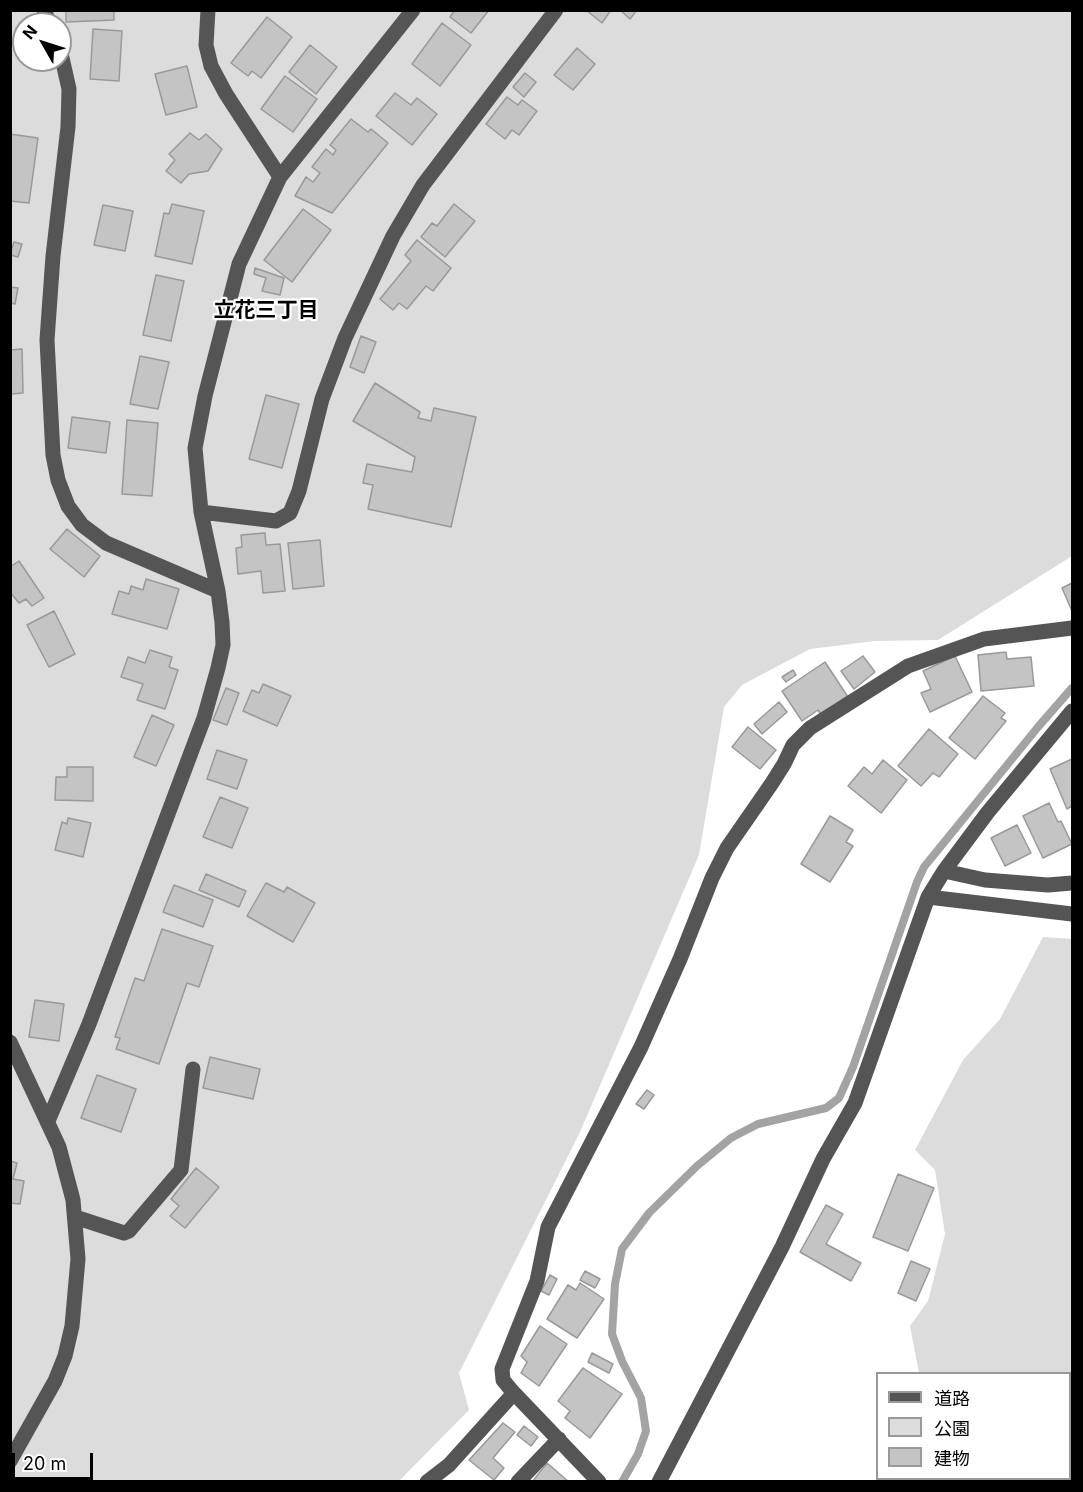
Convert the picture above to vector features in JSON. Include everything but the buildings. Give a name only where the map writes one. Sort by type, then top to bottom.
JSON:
[{"type":"street","points":[[208,10],[206,45],[212,66],[226,94],[280,177]]},
{"type":"street","points":[[48,1121],[89,1024],[214,687],[223,645],[218,591],[201,512],[195,448],[205,396],[239,264],[280,177],[413,10]]},
{"type":"street","points":[[201,512],[276,521],[290,513],[299,491],[322,399],[345,338],[393,236],[423,185],[556,10]]},
{"type":"street","points":[[65,72],[69,89],[68,127],[53,256],[47,340],[53,455],[58,480],[68,506],[82,525],[106,543],[218,591]]},
{"type":"street","points":[[599,1482],[514,1394],[503,1380],[502,1369],[537,1281],[548,1227],[641,1047],[722,858],[778,774],[792,745],[810,728],[908,666],[984,639],[1072,628]]},
{"type":"street","points":[[659,1482],[782,1247],[823,1159],[855,1104],[928,897],[944,871],[988,812],[1072,711]]},
{"type":"street","points":[[944,871],[985,880],[1048,885],[1072,883]]},
{"type":"street","points":[[928,897],[1072,914]]},
{"type":"street","points":[[10,1042],[59,1147],[73,1200],[78,1259],[72,1326],[65,1356],[55,1381],[10,1461]]},
{"type":"street","points":[[75,1217],[124,1233],[129,1231],[181,1170],[193,1069]]},
{"type":"street","points":[[428,1482],[449,1465],[514,1394]]},
{"type":"street","points":[[518,1482],[558,1439]]},
{"type":"green space","points":[[10,11],[1072,11],[1072,556],[938,640],[875,641],[810,649],[742,685],[724,707],[699,855],[580,1132],[459,1373],[469,1410],[399,1481],[11,1481]]},
{"type":"green space","points":[[1043,937],[1072,939],[1072,1481],[944,1481],[1071,1480],[1071,1372],[919,1372],[910,1326],[928,1301],[945,1234],[935,1170],[915,1150],[963,1060],[1000,1019]]},
{"type":"waterway","points":[[622,1482],[638,1454],[646,1431],[641,1398],[622,1361],[612,1334],[615,1284],[622,1249],[649,1213],[697,1166],[731,1138],[758,1124],[826,1108],[839,1098],[853,1067],[924,867],[1072,688]]},
{"type":"district","name":"立花三丁目","points":[[266,311]]}]
